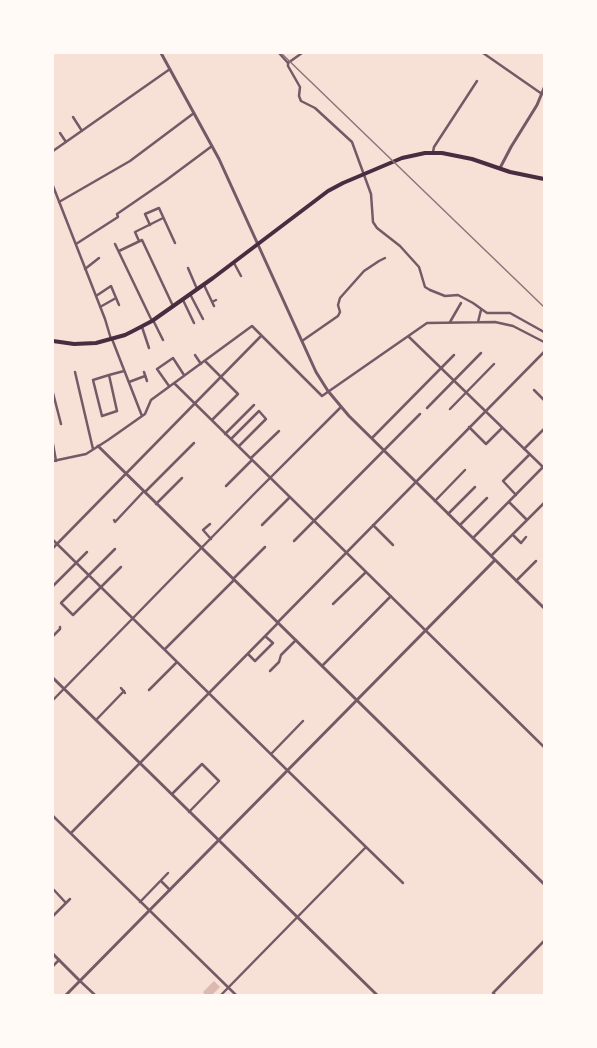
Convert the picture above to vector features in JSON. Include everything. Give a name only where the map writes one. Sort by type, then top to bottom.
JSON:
[{"type":"highway","points":[[53,341],[82,344],[126,335],[142,327],[234,263],[322,195],[343,183],[402,158],[416,154],[433,152],[456,155],[544,179]]},
{"type":"street","points":[[161,53],[212,146],[316,372],[328,391],[341,407],[384,451],[544,608]]},
{"type":"street","points":[[279,53],[288,63],[288,66],[300,87],[299,96],[301,101],[315,108],[350,139],[360,160],[371,194],[374,225],[400,246],[419,267],[426,286],[430,290],[445,296],[458,295],[473,302],[481,310],[487,313],[510,313],[544,332]]},
{"type":"street","points":[[288,63],[302,53]]},
{"type":"street","points":[[483,53],[542,94]]},
{"type":"street","points":[[53,151],[170,69]]},
{"type":"street","points":[[433,152],[434,147],[477,81]]},
{"type":"street","points":[[500,168],[537,105],[544,88]]},
{"type":"street","points":[[59,202],[130,161],[194,113]]},
{"type":"street","points":[[73,117],[82,131]]},
{"type":"street","points":[[60,133],[66,142]]},
{"type":"street","points":[[76,244],[118,218],[118,214],[212,146]]},
{"type":"street","points":[[53,186],[142,416]]},
{"type":"street","points":[[150,225],[145,214],[159,208],[175,243]]},
{"type":"street","points":[[163,218],[135,232],[139,241],[142,240],[173,306]]},
{"type":"street","points":[[119,251],[139,241]]},
{"type":"street","points":[[115,244],[163,340]]},
{"type":"street","points":[[85,269],[96,263],[99,258]]},
{"type":"street","points":[[302,341],[338,316],[340,312],[338,305],[340,298],[364,271],[385,258]]},
{"type":"street","points":[[234,263],[241,276]]},
{"type":"street","points":[[188,268],[197,289]]},
{"type":"street","points":[[203,285],[214,306]]},
{"type":"street","points":[[96,296],[111,286],[119,305]]},
{"type":"street","points":[[190,294],[203,319]]},
{"type":"street","points":[[100,307],[116,298]]},
{"type":"street","points":[[183,299],[194,322]]},
{"type":"street","points":[[212,302],[216,300]]},
{"type":"street","points":[[450,322],[461,303]]},
{"type":"street","points":[[478,322],[481,310]]},
{"type":"street","points":[[53,440],[55,461],[86,454],[145,414],[151,400],[252,326],[322,396],[427,323],[495,322],[513,326],[544,342]]},
{"type":"street","points":[[142,327],[149,348]]},
{"type":"street","points":[[53,548],[261,336]]},
{"type":"street","points":[[408,336],[485,412],[544,467],[473,538]]},
{"type":"street","points":[[71,833],[544,352]]},
{"type":"street","points":[[427,408],[481,353]]},
{"type":"street","points":[[195,355],[201,364]]},
{"type":"street","points":[[372,438],[454,355]]},
{"type":"street","points":[[169,386],[157,369],[173,358],[184,375]]},
{"type":"street","points":[[205,361],[238,394],[212,420]]},
{"type":"street","points":[[450,408],[494,364]]},
{"type":"street","points":[[108,375],[118,411],[102,416],[93,380],[108,375],[124,371]]},
{"type":"street","points":[[75,372],[93,449]]},
{"type":"street","points":[[144,372],[147,381]]},
{"type":"street","points":[[129,382],[145,376]]},
{"type":"street","points":[[174,383],[544,747]]},
{"type":"street","points":[[534,390],[543,398]]},
{"type":"street","points":[[53,393],[54,406],[61,424]]},
{"type":"street","points":[[225,434],[254,404]]},
{"type":"street","points":[[53,700],[341,407]]},
{"type":"street","points":[[231,439],[259,411],[266,418],[239,446]]},
{"type":"street","points":[[294,541],[420,414]]},
{"type":"street","points":[[469,427],[486,444],[502,428]]},
{"type":"street","points":[[524,449],[544,429]]},
{"type":"street","points":[[226,486],[279,431]]},
{"type":"street","points":[[114,520],[115,522],[194,443]]},
{"type":"street","points":[[98,446],[544,884]]},
{"type":"street","points":[[516,495],[503,481],[530,454]]},
{"type":"street","points":[[435,501],[465,470]]},
{"type":"street","points":[[156,504],[182,478]]},
{"type":"street","points":[[448,514],[475,487]]},
{"type":"street","points":[[262,524],[290,497]]},
{"type":"street","points":[[460,525],[486,498]]},
{"type":"street","points":[[509,502],[528,520]]},
{"type":"street","points":[[491,556],[544,503]]},
{"type":"street","points":[[210,524],[203,530],[211,539]]},
{"type":"street","points":[[373,525],[393,545]]},
{"type":"street","points":[[513,535],[521,543],[526,537]]},
{"type":"street","points":[[53,540],[402,883]]},
{"type":"street","points":[[165,650],[265,547]]},
{"type":"street","points":[[115,549],[61,603],[73,615],[121,567]]},
{"type":"street","points":[[53,586],[87,552]]},
{"type":"street","points":[[66,995],[495,560]]},
{"type":"street","points":[[516,581],[536,561]]},
{"type":"street","points":[[333,604],[366,572]]},
{"type":"street","points":[[322,666],[391,596]]},
{"type":"street","points":[[53,636],[60,629],[60,627]]},
{"type":"street","points":[[248,654],[255,661],[272,643],[265,636]]},
{"type":"street","points":[[270,671],[279,662],[281,655],[296,640]]},
{"type":"street","points":[[149,690],[177,662]]},
{"type":"street","points":[[53,678],[377,995]]},
{"type":"street","points":[[96,720],[125,692],[121,688]]},
{"type":"street","points":[[271,754],[303,721]]},
{"type":"street","points":[[172,794],[202,764],[219,781],[189,812]]},
{"type":"street","points":[[53,816],[236,995]]},
{"type":"street","points":[[221,995],[366,847]]},
{"type":"street","points":[[140,902],[168,873]]},
{"type":"street","points":[[161,881],[170,890]]},
{"type":"street","points":[[53,891],[54,890],[66,903]]},
{"type":"street","points":[[53,916],[70,899]]},
{"type":"street","points":[[495,995],[492,993],[544,941]]},
{"type":"street","points":[[53,954],[95,995]]},
{"type":"street","points":[[53,966],[59,960]]},
{"type":"street","points":[[370,995],[373,992]]},
{"type":"shaded area","points":[[214,981],[220,987],[212,995],[205,995],[203,992]]},
{"type":"railway","points":[[281,53],[544,307]]}]
